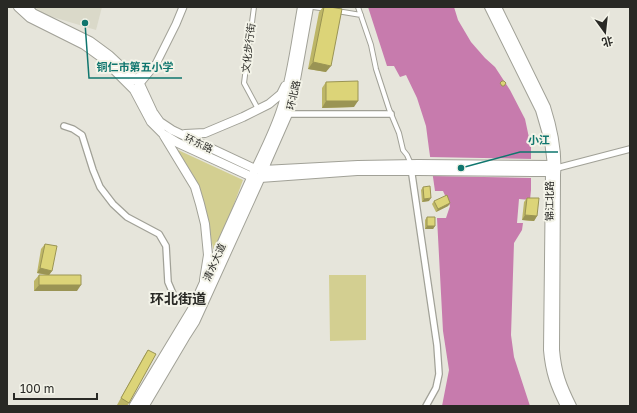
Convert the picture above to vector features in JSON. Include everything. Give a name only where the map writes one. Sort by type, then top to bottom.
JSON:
[{"type":"main road","name":"环东路","points":[[18,7],[30,18],[84,45],[134,84],[151,122],[163,134],[178,143],[258,173]]},
{"type":"main road","name":"环东路","points":[[28,7],[33,13],[90,41],[109,55],[134,84],[160,122],[172,130],[258,173]]},
{"type":"main road","name":"环北路","points":[[258,173],[282,107],[290,77],[302,7]]},
{"type":"main road","name":"环北路","points":[[258,173],[288,114],[296,85],[309,7]]},
{"type":"main road","name":"锦江北路","points":[[489,7],[540,110],[547,134],[556,183],[556,366],[561,382],[572,406]]},
{"type":"main road","name":"锦江北路","points":[[497,7],[546,107],[554,139],[548,350],[551,372],[555,385],[565,406]]},
{"type":"main road","points":[[182,134],[191,135],[205,133],[269,104],[281,94],[290,77]]},
{"type":"main road","points":[[163,134],[195,187],[202,210],[208,255],[202,290]]},
{"type":"main road","points":[[258,173],[357,171],[415,167],[553,168]]},
{"type":"main road","name":"清水大道","points":[[134,406],[188,319],[258,173]]},
{"type":"main road","name":"清水大道","points":[[144,406],[195,321],[258,173]]},
{"type":"street","points":[[134,84],[156,64],[183,7]]},
{"type":"street","name":"文化步行街","points":[[254,7],[244,82],[258,109]]},
{"type":"street","points":[[313,7],[361,15]]},
{"type":"street","points":[[358,7],[371,45],[376,69],[399,133],[403,150],[415,167],[420,225],[437,345],[439,374],[436,388],[426,406]]},
{"type":"street","points":[[288,114],[391,114]]},
{"type":"street","points":[[64,126],[73,129],[82,135],[100,187],[112,204],[127,217],[159,234],[166,246],[168,282],[174,296],[195,303]]},
{"type":"street","points":[[553,168],[630,149]]},
{"type":"shaded area","points":[[34,7],[102,7],[96,30],[46,15]]},
{"type":"shaded area","points":[[368,7],[454,7],[458,20],[471,42],[495,67],[510,90],[525,119],[531,147],[531,190],[530,200],[519,199],[517,223],[523,223],[522,230],[514,243],[511,335],[514,357],[530,406],[442,406],[449,370],[443,331],[437,218],[446,218],[450,206],[443,191],[435,191],[426,126],[417,98],[406,75],[400,77],[394,66],[387,66]]},
{"type":"shaded area","points":[[178,150],[243,180],[215,255],[203,208]]},
{"type":"shaded area","points":[[329,275],[366,275],[366,340],[330,341]]},
{"type":"pier","points":[[428,157],[533,159],[533,178],[431,176]]},
{"type":"building","points":[[324,7],[342,9],[331,66],[313,62]]},
{"type":"building","points":[[358,81],[358,101],[326,101],[326,82]]},
{"type":"building","points":[[502,81],[506,83],[504,86],[500,83]]},
{"type":"building","points":[[430,186],[431,198],[424,199],[423,187]]},
{"type":"building","points":[[447,195],[450,203],[438,209],[434,201]]},
{"type":"building","points":[[527,198],[539,198],[537,216],[525,215]]},
{"type":"building","points":[[427,217],[435,217],[435,226],[427,226]]},
{"type":"building","points":[[45,244],[57,246],[52,271],[40,268]]},
{"type":"building","points":[[39,275],[81,275],[81,285],[39,285]]},
{"type":"building","points":[[148,350],[156,354],[129,403],[121,398]]},
{"type":"place","name":"铜仁市第五小学","points":[[85,23]]},
{"type":"place","name":"小江","points":[[461,168]]},
{"type":"district","name":"环北街道","points":[[178,299]]}]
